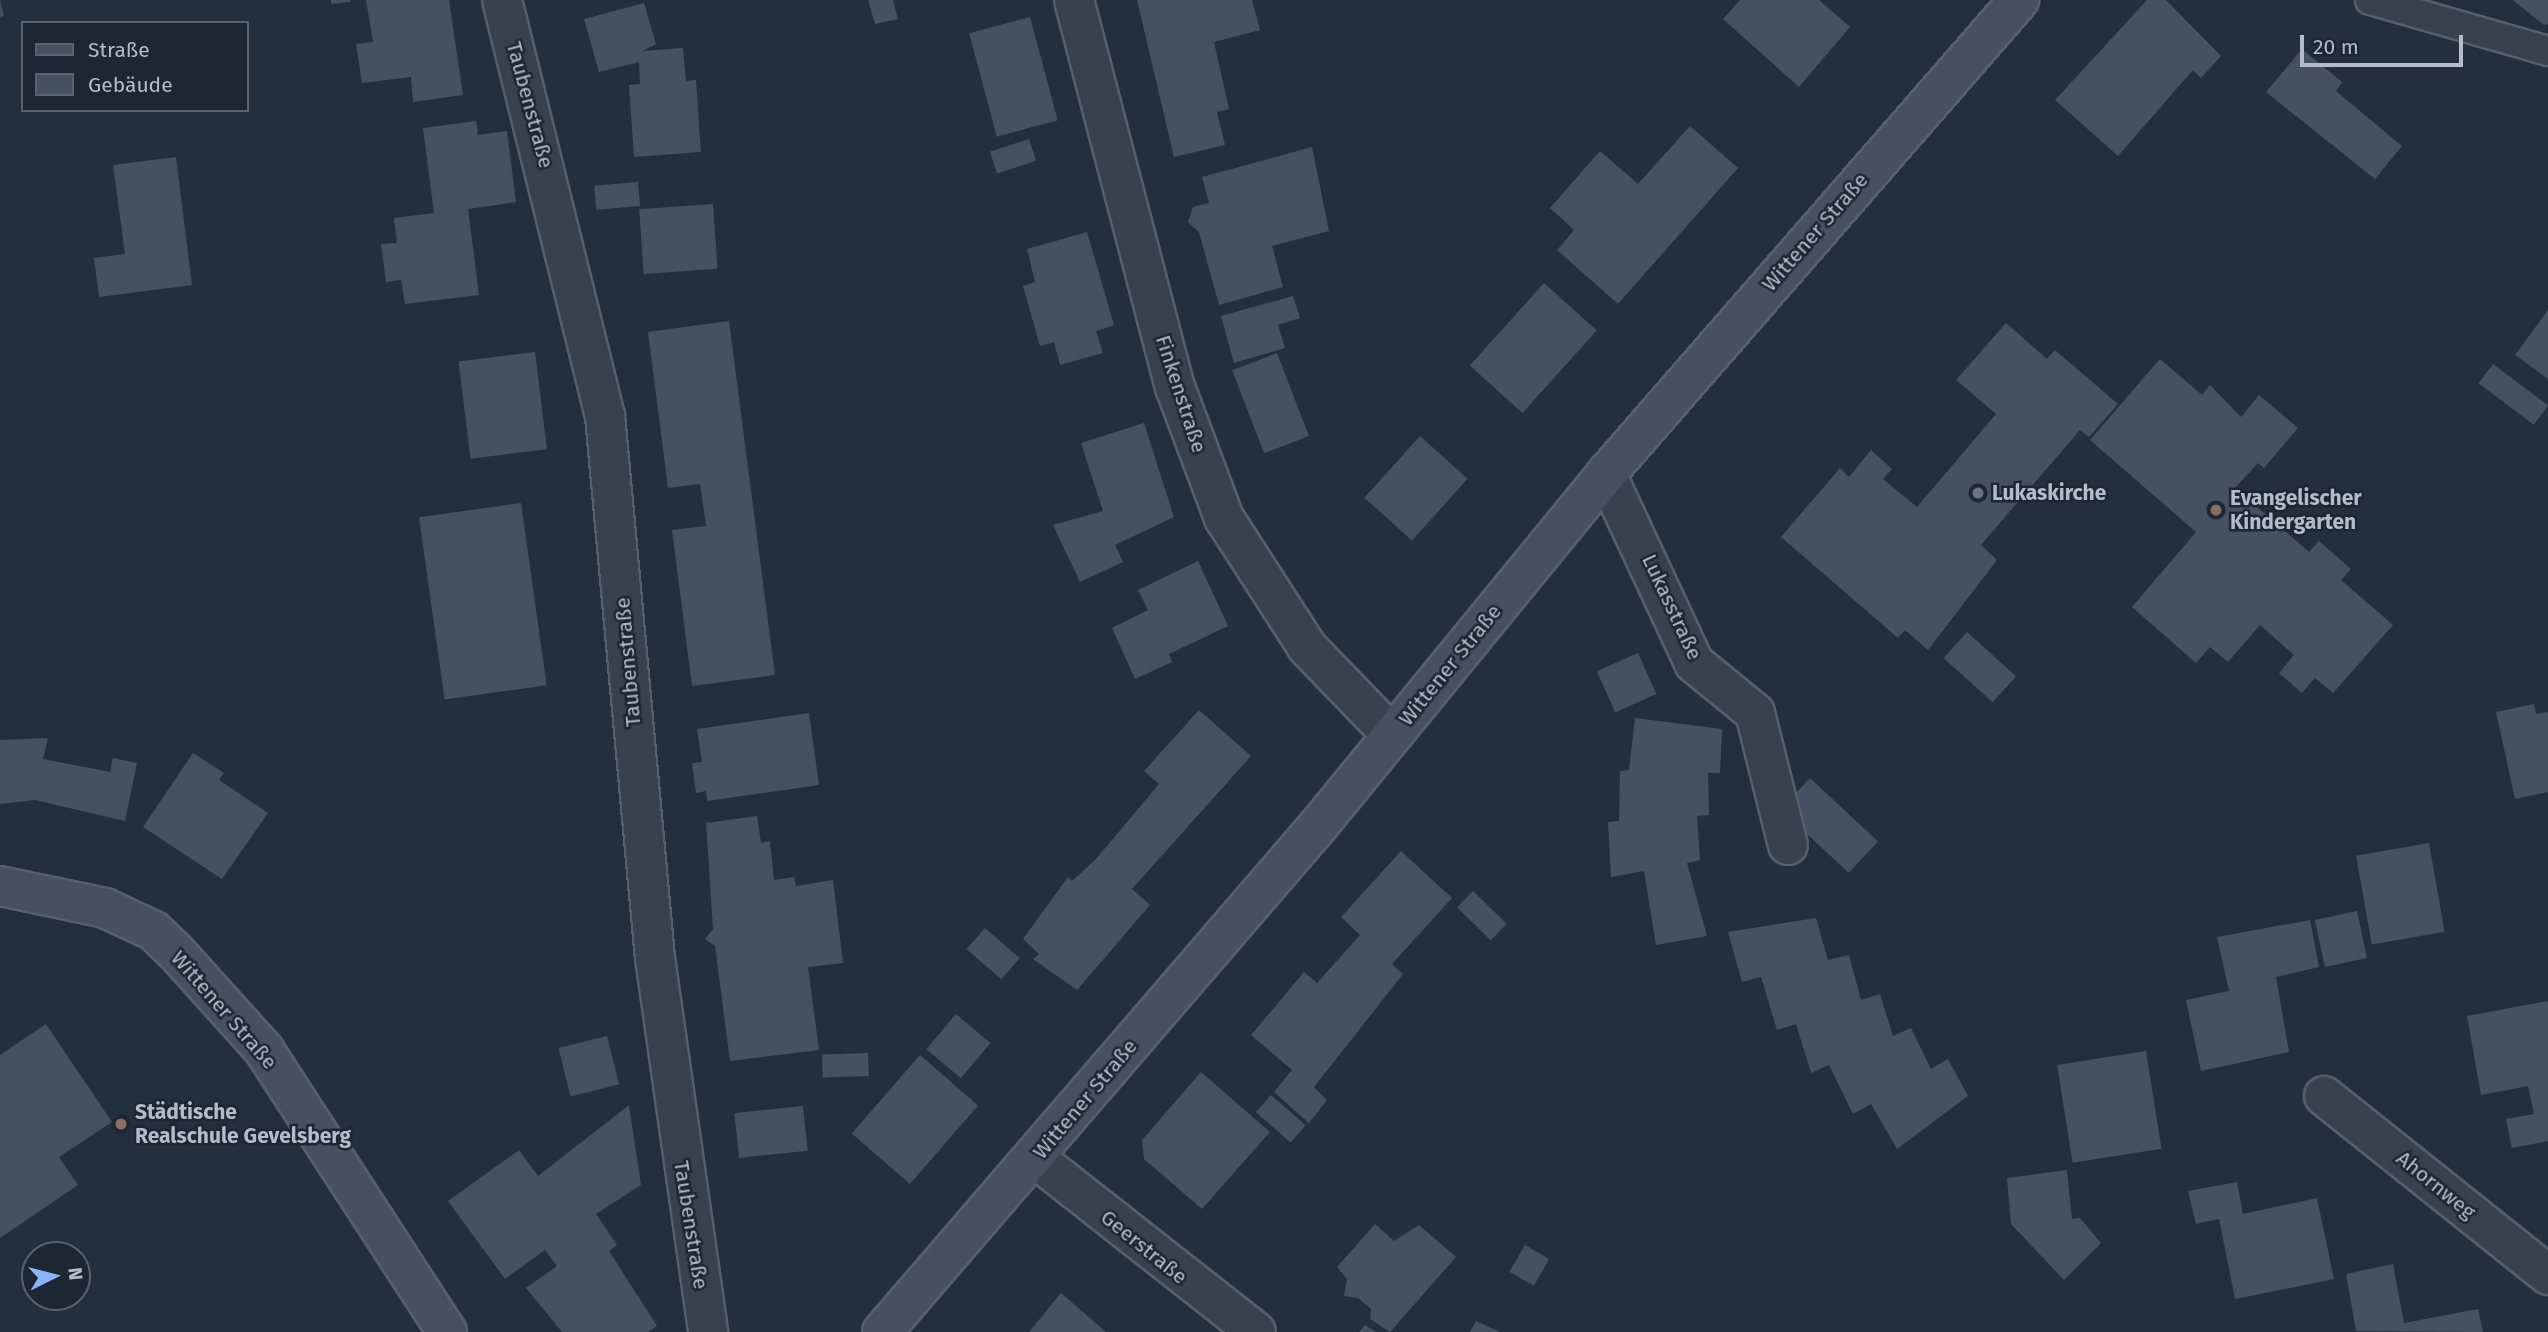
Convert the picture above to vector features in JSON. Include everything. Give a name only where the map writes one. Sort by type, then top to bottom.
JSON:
[{"type":"main road","name":"Wittener Straße","points":[[882,1332],[1035,1158],[1392,735],[1606,474],[2019,0]]},
{"type":"main road","name":"Wittener Straße","points":[[0,886],[105,908],[154,931],[175,951],[264,1050],[447,1332]]},
{"type":"street","name":"Taubenstraße","points":[[502,0],[562,222],[605,416],[655,958],[708,1332]]},
{"type":"street","name":"Finkenstraße","points":[[1074,0],[1175,387],[1224,518],[1307,647],[1392,735]]},
{"type":"street","name":"Lukasstraße","points":[[1606,474],[1694,663],[1755,713],[1788,845]]},
{"type":"street","name":"Ahornweg","points":[[2325,1096],[2548,1275]]},
{"type":"street","name":"Geerstraße","points":[[1035,1158],[1256,1332]]},
{"type":"lane","points":[[2370,0],[2548,51]]},
{"type":"building","points":[[0,0],[4,16],[0,17]]},
{"type":"building","points":[[331,0],[350,0],[350,2],[331,4]]},
{"type":"building","points":[[366,0],[449,0],[463,95],[413,102],[411,77],[362,83],[356,44],[373,42]]},
{"type":"building","points":[[868,0],[893,0],[898,19],[875,24]]},
{"type":"building","points":[[1137,0],[1252,0],[1260,30],[1214,42],[1229,109],[1217,112],[1225,145],[1174,157]]},
{"type":"building","points":[[1740,0],[1819,0],[1850,27],[1799,87],[1723,19]]},
{"type":"building","points":[[2147,0],[2166,0],[2221,56],[2201,78],[2193,70],[2118,156],[2055,100]]},
{"type":"building","points":[[2513,0],[2548,0],[2548,24],[2544,25]]},
{"type":"building","points":[[644,3],[656,44],[642,51],[683,48],[686,81],[696,80],[701,152],[634,157],[629,85],[640,84],[639,62],[599,72],[584,19]]},
{"type":"building","points":[[1030,17],[1058,120],[997,137],[969,33]]},
{"type":"building","points":[[2302,49],[2342,82],[2336,91],[2402,146],[2375,179],[2266,92]]},
{"type":"building","points":[[476,121],[478,135],[507,131],[516,202],[468,209],[479,295],[405,304],[401,280],[386,282],[381,244],[397,243],[394,218],[434,213],[423,128]]},
{"type":"building","points":[[1690,126],[1738,168],[1618,304],[1557,250],[1574,230],[1550,208],[1600,151],[1638,184]]},
{"type":"building","points":[[1029,139],[1036,161],[997,174],[990,152]]},
{"type":"building","points":[[1312,147],[1329,231],[1272,246],[1283,287],[1219,305],[1199,232],[1188,222],[1193,207],[1209,203],[1202,177]]},
{"type":"building","points":[[176,157],[192,285],[99,297],[94,258],[125,254],[113,165]]},
{"type":"building","points":[[638,182],[640,206],[596,210],[594,186]]},
{"type":"building","points":[[713,204],[718,269],[644,274],[639,209]]},
{"type":"building","points":[[1087,232],[1114,325],[1096,331],[1103,353],[1060,365],[1054,342],[1040,346],[1023,286],[1035,282],[1027,249]]},
{"type":"building","points":[[1544,283],[1597,331],[1522,413],[1470,365]]},
{"type":"building","points":[[1293,296],[1300,318],[1278,325],[1285,348],[1234,363],[1221,316]]},
{"type":"building","points":[[2548,310],[2548,379],[2515,355]]},
{"type":"building","points":[[729,321],[775,675],[692,686],[672,530],[706,526],[700,484],[668,488],[648,332]]},
{"type":"building","name":"Lukaskirche","points":[[2006,323],[2047,359],[2055,350],[2118,404],[2089,437],[2080,430],[1981,545],[1997,560],[1928,650],[1905,630],[1898,638],[1781,537],[1840,468],[1849,477],[1871,450],[1892,469],[1883,479],[1917,507],[1996,414],[1956,380]]},
{"type":"building","points":[[535,352],[547,449],[471,459],[459,361]]},
{"type":"building","points":[[1277,353],[1309,436],[1264,453],[1232,370]]},
{"type":"building","name":"Evangelischer Kindergarten","points":[[2160,359],[2202,395],[2210,385],[2241,417],[2259,395],[2298,428],[2264,468],[2258,463],[2235,488],[2309,552],[2319,541],[2351,569],[2341,580],[2393,625],[2333,693],[2315,678],[2302,693],[2279,673],[2294,655],[2260,625],[2228,662],[2210,647],[2196,663],[2132,607],[2196,532],[2090,440]]},
{"type":"building","points":[[2493,364],[2548,405],[2534,425],[2479,383]]},
{"type":"building","points":[[1144,423],[1174,517],[1115,545],[1123,562],[1080,582],[1053,525],[1103,511],[1081,443]]},
{"type":"building","points":[[1420,436],[1468,479],[1412,541],[1364,498]]},
{"type":"building","points":[[521,503],[547,685],[445,700],[419,517]]},
{"type":"building","points":[[1198,561],[1228,626],[1169,654],[1172,662],[1135,679],[1112,628],[1148,610],[1138,590]]},
{"type":"building","points":[[1967,632],[2016,676],[1993,702],[1944,658]]},
{"type":"building","points":[[1638,653],[1656,694],[1615,712],[1597,671]]},
{"type":"building","points":[[2534,704],[2536,714],[2548,712],[2548,792],[2515,799],[2496,712]]},
{"type":"building","points":[[1199,710],[1251,756],[1132,889],[1150,905],[1077,990],[1033,959],[1039,954],[1023,939],[1068,877],[1072,881],[1096,859],[1159,784],[1144,771]]},
{"type":"building","points":[[809,713],[819,785],[707,801],[706,791],[696,793],[692,763],[702,762],[697,729]]},
{"type":"building","points":[[1635,718],[1722,729],[1720,773],[1708,773],[1709,815],[1697,816],[1700,860],[1687,863],[1707,936],[1656,945],[1644,871],[1611,877],[1608,822],[1619,821],[1620,771],[1629,770]]},
{"type":"building","points":[[48,738],[43,759],[110,772],[113,758],[137,763],[125,821],[35,800],[0,804],[0,740]]},
{"type":"building","points":[[193,753],[224,773],[219,780],[268,813],[222,879],[143,827]]},
{"type":"building","points":[[1810,778],[1878,841],[1849,873],[1781,809]]},
{"type":"building","points":[[757,816],[761,843],[770,841],[774,880],[794,877],[796,886],[833,880],[843,963],[808,967],[819,1050],[730,1061],[715,946],[705,939],[713,929],[706,823]]},
{"type":"building","points":[[2429,843],[2445,932],[2372,944],[2356,856]]},
{"type":"building","points":[[1401,851],[1452,898],[1392,964],[1403,974],[1314,1087],[1327,1100],[1309,1123],[1274,1092],[1292,1070],[1251,1035],[1304,972],[1317,983],[1360,935],[1341,917]]},
{"type":"building","points":[[1473,891],[1507,924],[1491,940],[1457,908]]},
{"type":"building","points":[[2357,911],[2367,958],[2325,967],[2315,920]]},
{"type":"building","points":[[1816,918],[1828,960],[1849,955],[1861,1000],[1880,994],[1893,1036],[1911,1028],[1931,1069],[1948,1059],[1968,1096],[1897,1149],[1871,1104],[1853,1114],[1829,1065],[1811,1073],[1796,1024],[1777,1030],[1761,977],[1742,982],[1728,932]]},
{"type":"building","points":[[2310,920],[2319,967],[2276,977],[2289,1052],[2201,1071],[2186,1000],[2229,991],[2217,937]]},
{"type":"building","points":[[985,928],[1020,958],[1001,979],[967,949]]},
{"type":"building","points":[[2548,1001],[2548,1141],[2512,1148],[2506,1119],[2534,1114],[2528,1086],[2481,1095],[2467,1016]]},
{"type":"building","points":[[956,1014],[990,1043],[961,1078],[926,1049]]},
{"type":"building","points":[[46,1024],[112,1122],[59,1157],[78,1185],[0,1238],[0,1055]]},
{"type":"building","points":[[607,1036],[619,1085],[571,1097],[558,1048]]},
{"type":"building","points":[[2146,1051],[2161,1149],[2073,1163],[2057,1065]]},
{"type":"building","points":[[868,1053],[869,1076],[823,1078],[822,1055]]},
{"type":"building","points":[[920,1055],[978,1106],[910,1184],[852,1133]]},
{"type":"building","points":[[1201,1072],[1270,1132],[1202,1209],[1144,1159],[1142,1140]]},
{"type":"building","points":[[1271,1095],[1306,1125],[1291,1143],[1256,1112]]},
{"type":"building","points":[[629,1105],[641,1185],[596,1214],[617,1245],[609,1251],[657,1326],[648,1332],[562,1332],[526,1288],[557,1266],[545,1250],[505,1279],[448,1201],[519,1150],[538,1176]]},
{"type":"building","points":[[803,1106],[808,1151],[739,1158],[734,1113]]},
{"type":"building","points":[[2067,1170],[2072,1219],[2080,1218],[2101,1243],[2064,1280],[2011,1224],[2007,1178]]},
{"type":"building","points":[[2237,1182],[2243,1214],[2317,1198],[2334,1279],[2235,1299],[2219,1219],[2196,1224],[2188,1191]]},
{"type":"building","points":[[1375,1224],[1394,1241],[1419,1225],[1456,1257],[1390,1332],[1370,1319],[1371,1309],[1358,1298],[1344,1296],[1347,1279],[1337,1267]]},
{"type":"building","points":[[1525,1245],[1549,1259],[1534,1286],[1510,1272]]},
{"type":"building","points":[[2393,1264],[2404,1323],[2478,1309],[2483,1332],[2356,1331],[2346,1274]]},
{"type":"building","points":[[1061,1293],[1106,1332],[1029,1332]]},
{"type":"building","points":[[1476,1321],[1500,1332],[1470,1332]]},
{"type":"building","points":[[1365,1325],[1376,1332],[1359,1332]]},
{"type":"place","name":"Lukaskirche","points":[[1978,493]]},
{"type":"place","name":"Evangelischer Kindergarten","points":[[2216,510]]},
{"type":"place","name":"Städtische Realschule Gevelsberg","points":[[121,1124]]}]
